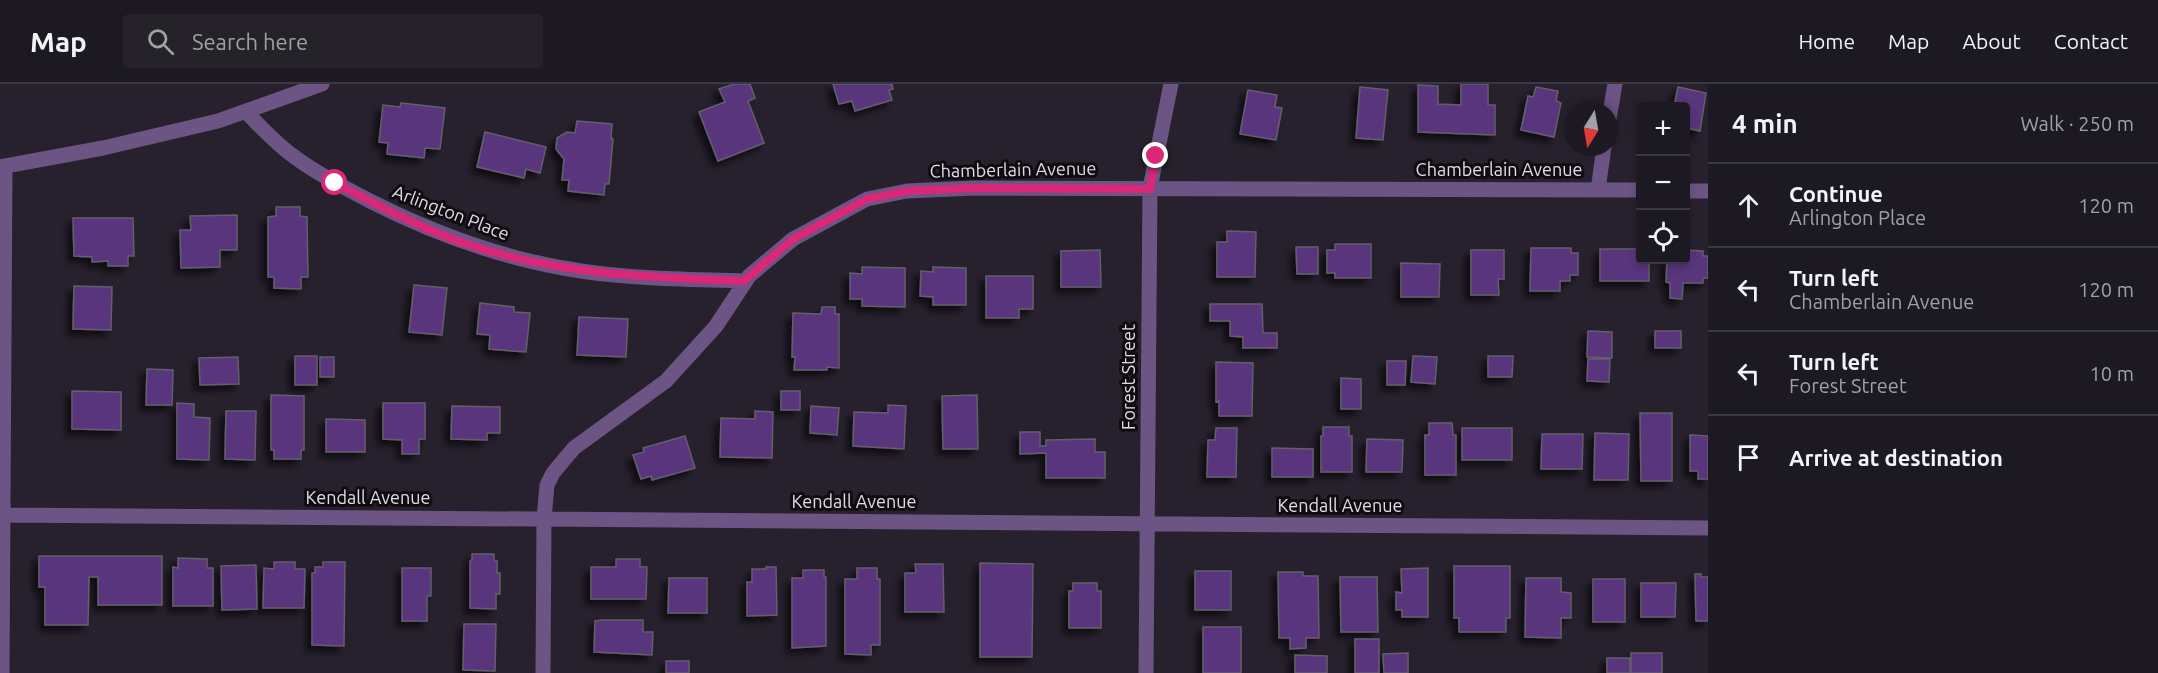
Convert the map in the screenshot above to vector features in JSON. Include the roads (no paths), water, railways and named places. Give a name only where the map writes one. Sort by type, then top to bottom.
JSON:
[{"type":"street","points":[[2,673],[3,167],[103,148],[218,121],[322,84]]},
{"type":"street","name":"Forest Street","points":[[1146,673],[1150,189],[1171,84]]},
{"type":"street","points":[[1612,102],[1615,84]]},
{"type":"street","name":"Arlington Place","points":[[246,112],[288,152],[335,183],[393,213],[471,246],[513,258],[580,271],[612,275],[744,281]]},
{"type":"street","points":[[1598,190],[1603,156]]},
{"type":"street","name":"Chamberlain Avenue","points":[[543,673],[544,519],[547,484],[553,473],[574,448],[666,381],[716,326],[744,281],[793,239],[867,199],[907,191],[974,188],[1636,190]]},
{"type":"street","points":[[1690,191],[1708,191]]},
{"type":"street","name":"Kendall Avenue","points":[[2,515],[1708,528]]}]
